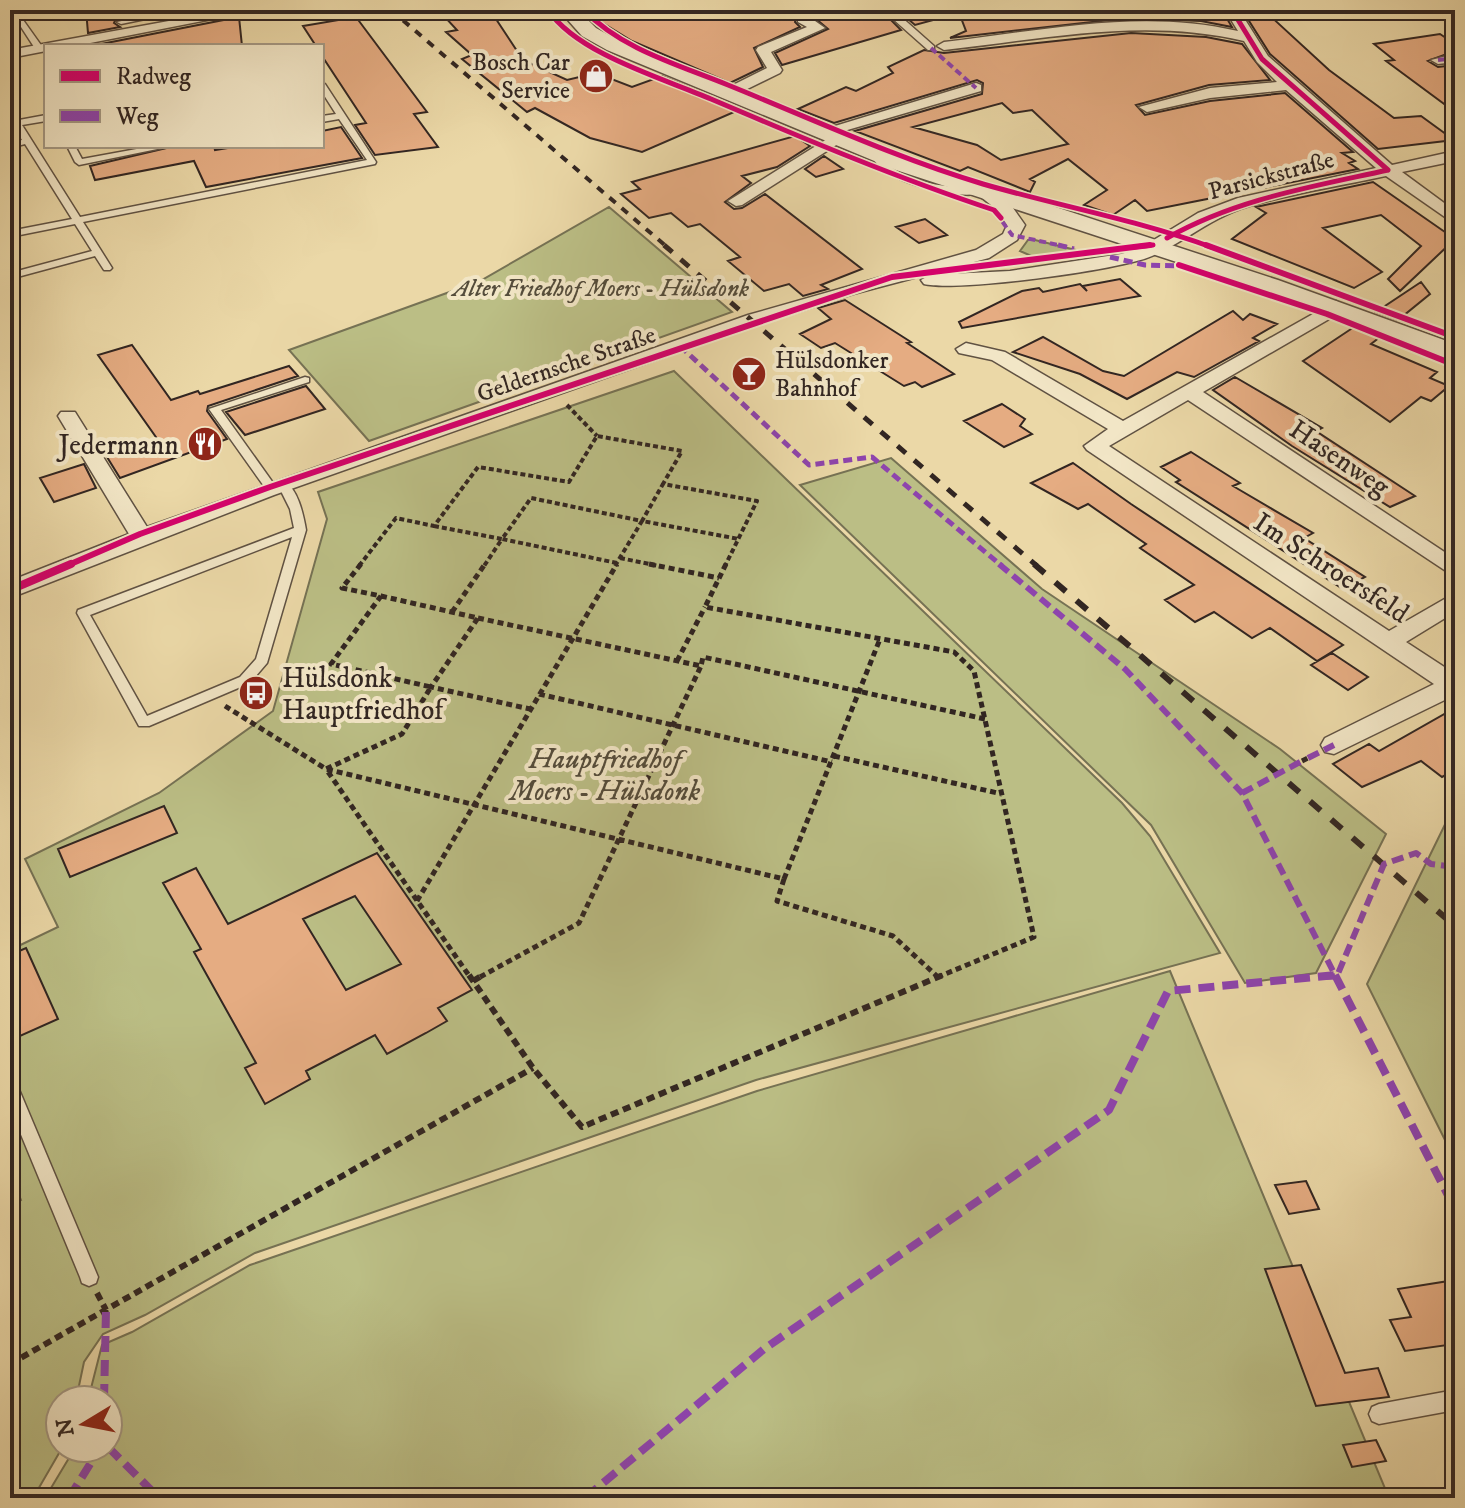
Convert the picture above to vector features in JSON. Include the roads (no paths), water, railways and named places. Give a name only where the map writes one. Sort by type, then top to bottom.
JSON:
[{"type":"street","points":[[56,44],[125,26],[252,10]]},
{"type":"street","points":[[569,13],[601,10]]},
{"type":"street","points":[[1232,10],[1246,37],[1289,85],[1388,170],[1455,219]]},
{"type":"street","points":[[569,13],[589,32],[614,46],[872,153],[984,193],[1153,245],[1336,307],[1455,353]]},
{"type":"street","points":[[726,94],[775,70],[763,50],[818,28],[803,19]]},
{"type":"street","points":[[937,47],[1129,26],[1214,28],[1246,37]]},
{"type":"street","points":[[10,54],[44,47]]},
{"type":"street","points":[[1438,60],[1455,58]]},
{"type":"street","points":[[1147,107],[1210,93],[1289,85]]},
{"type":"street","points":[[736,201],[828,136],[976,88]]},
{"type":"street","name":"Parsickstraße","points":[[1153,245],[1204,217],[1244,202],[1455,156]]},
{"type":"street","name":"Geldernsche Straße","points":[[10,590],[140,534],[276,485],[867,286],[975,256],[1012,235],[1016,225],[1011,214],[984,193]]},
{"type":"street","name":"Geldernsche Straße","points":[[918,272],[1153,245]]},
{"type":"street","name":"Geldernsche Straße","points":[[867,286],[1072,268],[1145,253],[1153,245]]},
{"type":"street","name":"Im Schroersfeld","points":[[1334,745],[1453,685],[1094,446],[1336,307]]},
{"type":"street","points":[[966,349],[998,356],[1124,430]]},
{"type":"street","name":"Hasenweg","points":[[1191,393],[1455,570]]},
{"type":"street","points":[[68,416],[140,534]]},
{"type":"street","points":[[1391,641],[1455,601]]},
{"type":"lane","points":[[12,10],[44,46]]},
{"type":"lane","points":[[111,10],[125,26],[185,10]]},
{"type":"lane","points":[[896,17],[937,47]]},
{"type":"lane","points":[[10,234],[75,218],[372,162],[324,89]]},
{"type":"lane","points":[[10,113],[107,268]]},
{"type":"lane","points":[[324,119],[342,116]]},
{"type":"lane","points":[[16,123],[44,118]]},
{"type":"lane","points":[[10,145],[27,141]]},
{"type":"lane","points":[[72,148],[79,162],[157,148]]},
{"type":"lane","points":[[10,276],[97,253]]},
{"type":"lane","points":[[300,530],[83,613],[144,723],[245,680],[262,660],[300,530],[296,509],[214,409],[305,380]]},
{"type":"lane","points":[[10,1087],[89,1277]]},
{"type":"lane","points":[[1379,1414],[1455,1400]]},
{"type":"railway","points":[[391,10],[667,247]]},
{"type":"railway","points":[[664,245],[1037,566]]},
{"type":"railway","points":[[1034,564],[1455,926]]},
{"type":"place","name":"Bosch Car Service","points":[[596,76]]},
{"type":"place","name":"Hülsdonker Bahnhof","points":[[749,374]]},
{"type":"place","name":"Jedermann","points":[[205,444]]},
{"type":"place","name":"Hülsdonk Hauptfriedhof","points":[[256,693]]},
{"type":"park label","name":"Alter Friedhof Moers - Hülsdonk","points":[[601,288]]},
{"type":"park label","name":"Hauptfriedhof Moers - Hülsdonk","points":[[605,774]]}]
